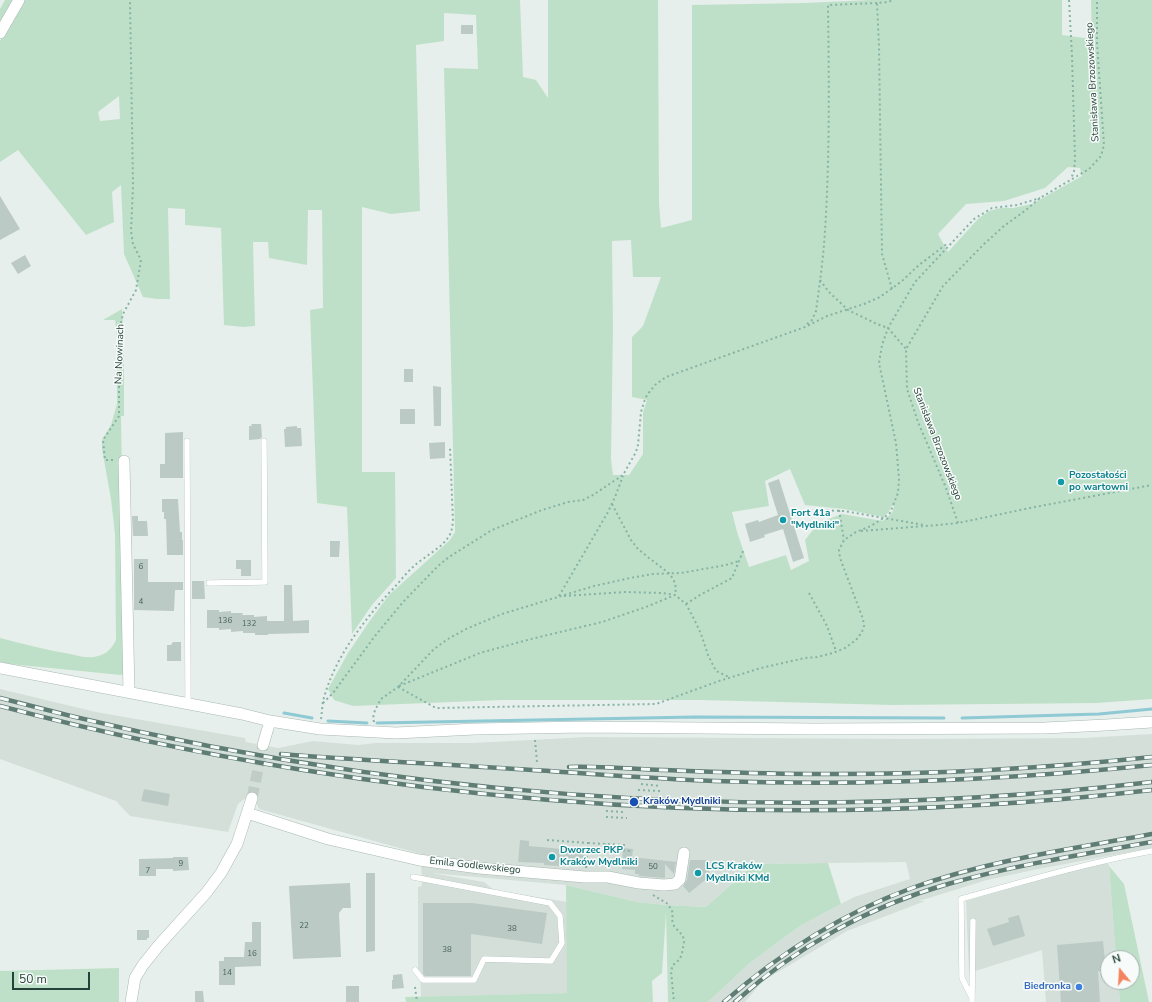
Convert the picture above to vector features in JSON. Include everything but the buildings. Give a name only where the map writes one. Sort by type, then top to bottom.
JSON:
[{"type":"street","points":[[0,32],[19,0]]},
{"type":"street","points":[[124,461],[128,692]]},
{"type":"street","points":[[0,668],[188,703],[270,721],[320,729],[396,733],[475,729],[584,727],[815,729],[1045,728],[1106,726],[1152,722]]},
{"type":"street","points":[[263,745],[270,721]]},
{"type":"street","points":[[131,1002],[135,978],[143,965],[221,874],[234,851],[252,798]]},
{"type":"street","name":"Emila Godlewskiego","points":[[247,813],[328,839],[418,860],[450,865],[585,877],[608,877],[639,883],[664,885],[676,884],[680,879],[684,853]]},
{"type":"lane","points":[[187,441],[188,703]]},
{"type":"lane","points":[[209,583],[265,582],[264,441]]},
{"type":"lane","points":[[972,1000],[962,978],[961,899],[1073,868],[1113,858],[1152,851]]},
{"type":"lane","points":[[381,852],[390,860]]},
{"type":"lane","points":[[413,877],[550,902],[560,916],[562,943],[551,961],[484,959],[474,980],[423,980],[415,970]]},
{"type":"lane","points":[[972,1000],[973,921]]},
{"type":"path","name":"Na Nowinach","points":[[124,461],[105,460],[104,440],[119,416],[119,331],[123,314],[136,290],[141,260],[133,244],[131,231],[133,186],[130,0]]},
{"type":"path","points":[[804,327],[812,320],[816,311],[824,245],[828,169],[828,5],[877,3],[893,0]]},
{"type":"path","points":[[1069,0],[1075,159],[1074,171],[1070,180]]},
{"type":"path","name":"Stanisława Brzozowskiego","points":[[958,523],[946,488],[918,422],[907,389],[906,349],[943,286],[996,234],[1040,198],[1089,169],[1101,156],[1104,145],[1097,43],[1097,0]]},
{"type":"path","points":[[877,3],[880,61],[882,254],[892,289]]},
{"type":"path","points":[[398,687],[436,708],[656,704],[761,668],[836,652],[856,640],[862,632],[864,626],[863,619],[840,558],[839,550],[844,540],[856,532],[872,526],[890,513],[898,493],[899,480],[896,443],[879,363],[882,345],[888,328],[915,282],[974,219],[992,208],[1017,205],[1040,198]]},
{"type":"path","points":[[559,597],[612,504],[623,475],[636,452],[641,412],[644,402],[655,385],[666,377],[804,327],[827,316],[848,310],[880,297],[902,281],[919,265],[953,241]]},
{"type":"path","points":[[820,280],[829,292],[848,310],[876,324],[888,328],[906,349]]},
{"type":"path","points":[[320,729],[323,703],[328,685],[346,648],[361,625],[414,566],[443,543],[452,531],[453,522],[450,447]]},
{"type":"path","points":[[323,703],[333,693],[399,606],[438,566],[449,557],[492,530],[542,510],[568,502],[583,500],[623,475]]},
{"type":"path","points":[[856,532],[958,523],[1152,485]]},
{"type":"path","points":[[612,504],[631,540],[638,549],[670,574],[676,588],[675,595]]},
{"type":"path","points":[[817,510],[839,510],[929,526]]},
{"type":"path","points":[[839,510],[844,540]]},
{"type":"path","points":[[686,604],[732,578],[744,550]]},
{"type":"path","points":[[375,732],[373,718],[375,710],[381,699],[398,687],[434,649],[466,629],[502,614],[594,586],[652,574],[681,573],[726,565],[739,561]]},
{"type":"path","points":[[559,597],[625,592],[663,593],[675,595],[686,604],[698,625],[712,665],[716,671],[730,678]]},
{"type":"path","points":[[809,593],[827,626],[836,652]]},
{"type":"path","points":[[398,687],[480,653],[602,622],[675,595]]},
{"type":"path","points":[[535,740],[537,762]]},
{"type":"path","points":[[641,784],[660,786]]},
{"type":"path","points":[[638,790],[660,791]]},
{"type":"path","points":[[606,811],[623,812]]},
{"type":"path","points":[[606,817],[627,818]]},
{"type":"path","points":[[547,840],[625,845]]},
{"type":"path","points":[[586,871],[588,843]]},
{"type":"path","points":[[605,844],[610,849],[630,851]]},
{"type":"path","points":[[662,900],[668,904],[672,910],[672,920],[674,926],[683,936],[684,942],[680,959],[673,965],[671,971],[674,1002]]},
{"type":"path","points":[[415,987],[417,1002]]},
{"type":"shaded area","points":[[0,689],[96,712],[245,738],[246,742],[278,748],[313,741],[358,745],[376,743],[473,743],[587,737],[905,739],[1083,738],[1152,734],[1152,848],[987,880],[919,901],[925,901],[847,931],[763,981],[745,1002],[708,1002],[751,962],[800,926],[854,897],[910,879],[906,862],[754,864],[706,907],[637,902],[566,885],[431,873],[484,882],[494,890],[567,902],[567,993],[421,997],[420,971],[418,969],[418,887],[422,886],[421,854],[259,809],[256,802],[252,798],[244,799],[238,804],[228,832],[130,816],[116,801],[0,759]]},
{"type":"shaded area","points":[[1107,861],[1109,866],[1115,950],[1100,950],[1100,990],[1119,990],[1120,1002],[1046,1002],[1042,950],[969,973],[966,901]]},
{"type":"green space","points":[[5,0],[14,0],[0,26],[0,9]]},
{"type":"green space","points":[[25,0],[520,0],[523,77],[536,80],[548,98],[548,0],[658,0],[659,203],[661,228],[692,220],[692,5],[871,0],[1062,0],[1062,35],[1092,39],[1091,0],[1152,0],[1152,699],[1097,703],[893,705],[701,700],[501,700],[353,706],[334,700],[328,689],[348,653],[369,622],[389,595],[450,540],[455,532],[444,68],[478,69],[476,15],[444,13],[444,41],[416,45],[420,211],[391,214],[362,207],[362,472],[395,472],[396,578],[372,605],[352,634],[347,507],[317,503],[310,310],[323,308],[322,210],[308,210],[307,265],[269,258],[268,242],[253,242],[255,326],[243,327],[224,325],[221,228],[185,225],[185,209],[168,208],[170,299],[143,297],[124,254],[121,185],[112,192],[114,222],[86,235],[18,150],[0,162],[0,41]],"holes":[[[119,96],[120,119],[100,121],[98,112]],[[1068,167],[1080,168],[1082,176],[1032,204],[989,211],[978,219],[948,252],[938,234],[966,204],[1004,201],[1045,188]],[[631,240],[633,277],[661,277],[643,326],[632,337],[632,397],[647,400],[643,412],[643,454],[629,475],[613,475],[611,459],[613,328],[612,241]],[[790,469],[805,505],[844,509],[883,517],[889,512],[891,506],[894,506],[892,513],[883,521],[842,514],[826,520],[816,526],[805,540],[809,561],[791,570],[786,555],[749,567],[732,512],[769,506],[765,481]]]},
{"type":"green space","points":[[122,309],[124,342],[124,416],[121,416],[125,673],[121,675],[0,663],[0,638],[44,649],[88,657],[95,657],[104,654],[111,648],[116,640],[115,534],[111,499],[102,449],[102,440],[111,425],[117,404],[117,337],[115,320],[103,320]]},
{"type":"green space","points":[[828,863],[841,904],[800,926],[751,962],[708,1002],[668,1002],[666,913],[662,973],[652,981],[653,1002],[406,1002],[405,997],[567,993],[566,885],[637,902],[706,907],[754,864]]},
{"type":"green space","points":[[1109,866],[1124,884],[1138,950],[1115,950]]},
{"type":"green space","points":[[1140,960],[1149,1002],[1120,1002],[1119,990],[1140,990]]},
{"type":"green space","points":[[119,968],[119,1002],[0,1002],[0,971]]},
{"type":"waterway","points":[[962,718],[1099,714],[1152,709]]},
{"type":"waterway","points":[[284,713],[312,718]]},
{"type":"waterway","points":[[377,723],[695,717],[944,718]]},
{"type":"waterway","points":[[328,721],[367,723]]},
{"type":"tunnel","points":[[252,798],[263,745]]},
{"type":"railway","points":[[0,698],[141,732],[284,760],[428,780],[572,794],[717,802],[863,802],[1008,795],[1152,782]]},
{"type":"railway","points":[[0,706],[74,725],[148,741],[297,769],[403,784],[510,796],[617,805],[724,809],[831,810],[938,807],[1045,800],[1152,790]]},
{"type":"railway","points":[[281,754],[714,781],[824,783],[1043,775],[1152,765]]},
{"type":"railway","points":[[569,767],[774,774],[854,774],[1025,768],[1152,757]]},
{"type":"railway","points":[[724,1002],[767,967],[813,936],[861,909],[886,898],[941,878],[971,870],[1061,850],[1152,834]]},
{"type":"railway","points":[[735,1002],[783,963],[809,946],[835,931],[890,904],[919,893],[973,877],[1050,860],[1152,842]]},
{"type":"place","name":"Pozostałości po wartowni","points":[[1061,482]]},
{"type":"place","name":"Fort 41a \"Mydlniki\"","points":[[783,520]]},
{"type":"place","name":"Kraków Mydlniki","points":[[634,802]]},
{"type":"place","name":"Dworzec PKP Kraków Mydlniki","points":[[552,857]]},
{"type":"place","name":"LCS Kraków Mydlniki KMd","points":[[698,873]]},
{"type":"place","name":"Biedronka","points":[[1079,987]]}]
